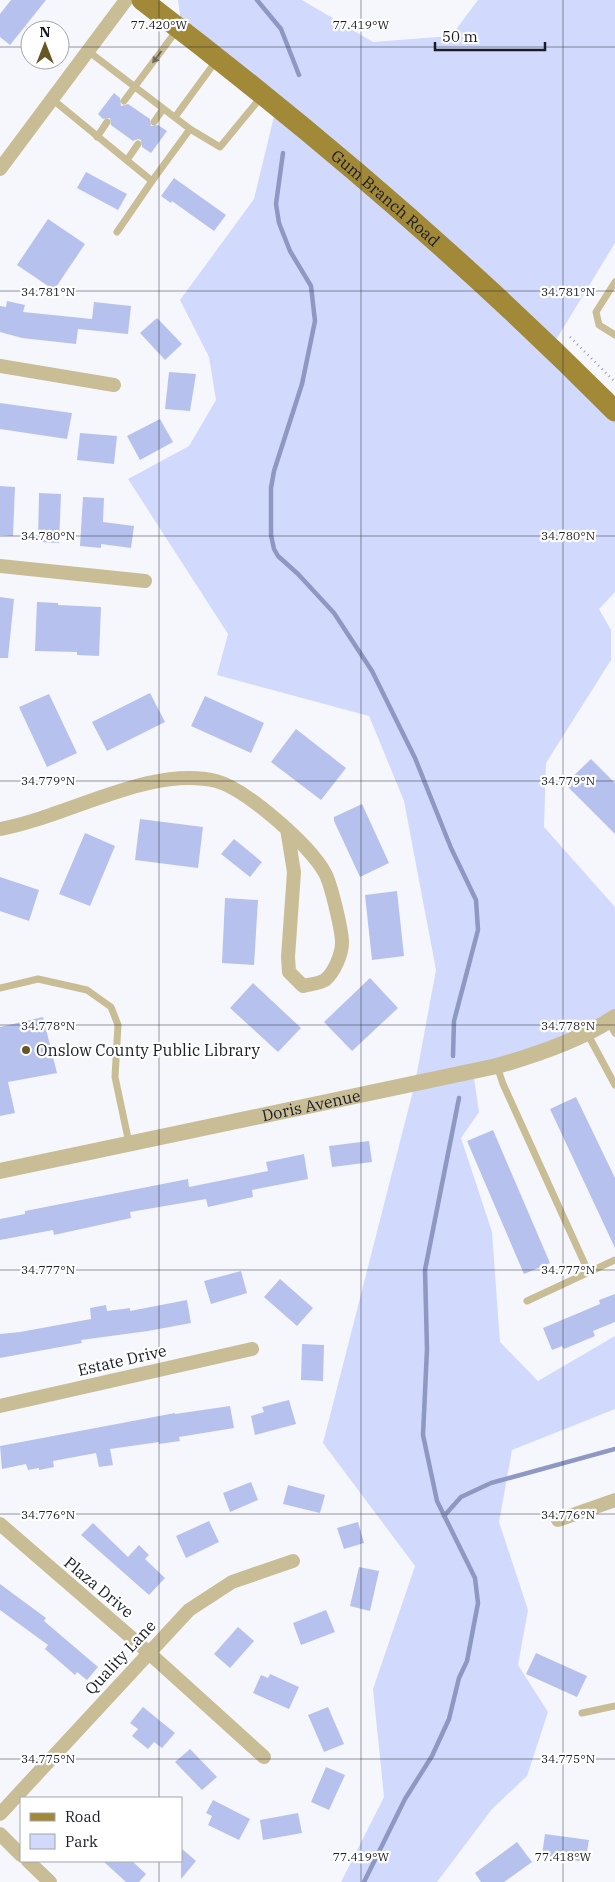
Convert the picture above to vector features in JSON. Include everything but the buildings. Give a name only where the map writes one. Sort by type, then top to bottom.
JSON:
[{"type":"main road","name":"Gum Branch Road","points":[[142,0],[264,93],[488,287],[615,411]]},
{"type":"street","points":[[0,170],[126,0]]},
{"type":"street","points":[[0,366],[114,385]]},
{"type":"street","points":[[0,566],[145,581]]},
{"type":"street","points":[[0,829],[28,824],[142,784],[176,778],[217,781],[252,800],[296,836],[325,873],[342,944],[336,965],[324,980],[303,986],[289,972],[288,965],[294,872],[287,829]]},
{"type":"street","name":"Doris Avenue","points":[[0,1171],[497,1066],[524,1058],[587,1032],[613,1024]]},
{"type":"street","name":"Estate Drive","points":[[0,1406],[252,1349]]},
{"type":"street","points":[[558,1520],[615,1500]]},
{"type":"street","name":"Plaza Drive","points":[[0,1524],[148,1652],[264,1757]]},
{"type":"street","name":"Quality Lane","points":[[0,1814],[148,1652],[189,1610],[232,1582],[293,1561]]},
{"type":"street","points":[[0,1834],[20,1854]]},
{"type":"street","points":[[29,1862],[50,1882]]},
{"type":"lane","points":[[124,101],[179,28]]},
{"type":"lane","points":[[88,51],[163,109],[220,147],[264,93]]},
{"type":"lane","points":[[175,117],[218,57]]},
{"type":"lane","points":[[52,99],[152,181]]},
{"type":"lane","points":[[154,122],[163,109]]},
{"type":"lane","points":[[97,137],[108,122]]},
{"type":"lane","points":[[117,232],[190,128]]},
{"type":"lane","points":[[127,160],[138,144]]},
{"type":"lane","points":[[615,282],[596,312],[599,325],[615,335]]},
{"type":"lane","points":[[0,988],[38,978],[87,990],[111,1007],[118,1025],[114,1077],[129,1143]]},
{"type":"lane","points":[[587,1032],[615,1085]]},
{"type":"lane","points":[[497,1066],[503,1084],[588,1271]]},
{"type":"lane","points":[[527,1301],[615,1260]]},
{"type":"lane","points":[[582,1713],[615,1706]]},
{"type":"path","points":[[570,337],[615,382]]},
{"type":"green space","points":[[178,0],[302,0],[373,42],[451,36],[478,0],[615,0],[615,243],[551,348],[615,412],[615,592],[599,609],[611,630],[611,660],[546,763],[544,827],[615,907],[615,1017],[473,1071],[479,1112],[461,1138],[492,1232],[500,1342],[538,1381],[615,1336],[615,1409],[512,1450],[499,1522],[528,1610],[518,1665],[548,1712],[527,1776],[492,1809],[437,1882],[341,1882],[384,1797],[373,1689],[415,1566],[323,1443],[415,1083],[436,970],[404,801],[369,716],[217,675],[228,634],[128,479],[189,446],[216,400],[209,357],[180,300],[254,199],[276,108],[182,30]]},
{"type":"waterway","points":[[257,0],[281,29],[299,75]]},
{"type":"waterway","points":[[283,153],[276,204],[279,223],[290,251],[311,286],[315,321],[302,384],[274,471],[271,488],[271,535],[274,549],[278,556],[298,574],[334,613],[372,671],[415,758],[451,848],[476,900],[478,930],[454,1021],[453,1056]]},
{"type":"waterway","points":[[364,1882],[405,1799],[432,1756],[449,1719],[459,1678],[467,1661],[478,1603],[475,1578],[437,1501],[423,1435],[427,1349],[425,1270],[459,1098]]},
{"type":"waterway","points":[[444,1516],[461,1497],[491,1483],[615,1449]]},
{"type":"place","name":"Onslow County Public Library","points":[[26,1050]]}]
